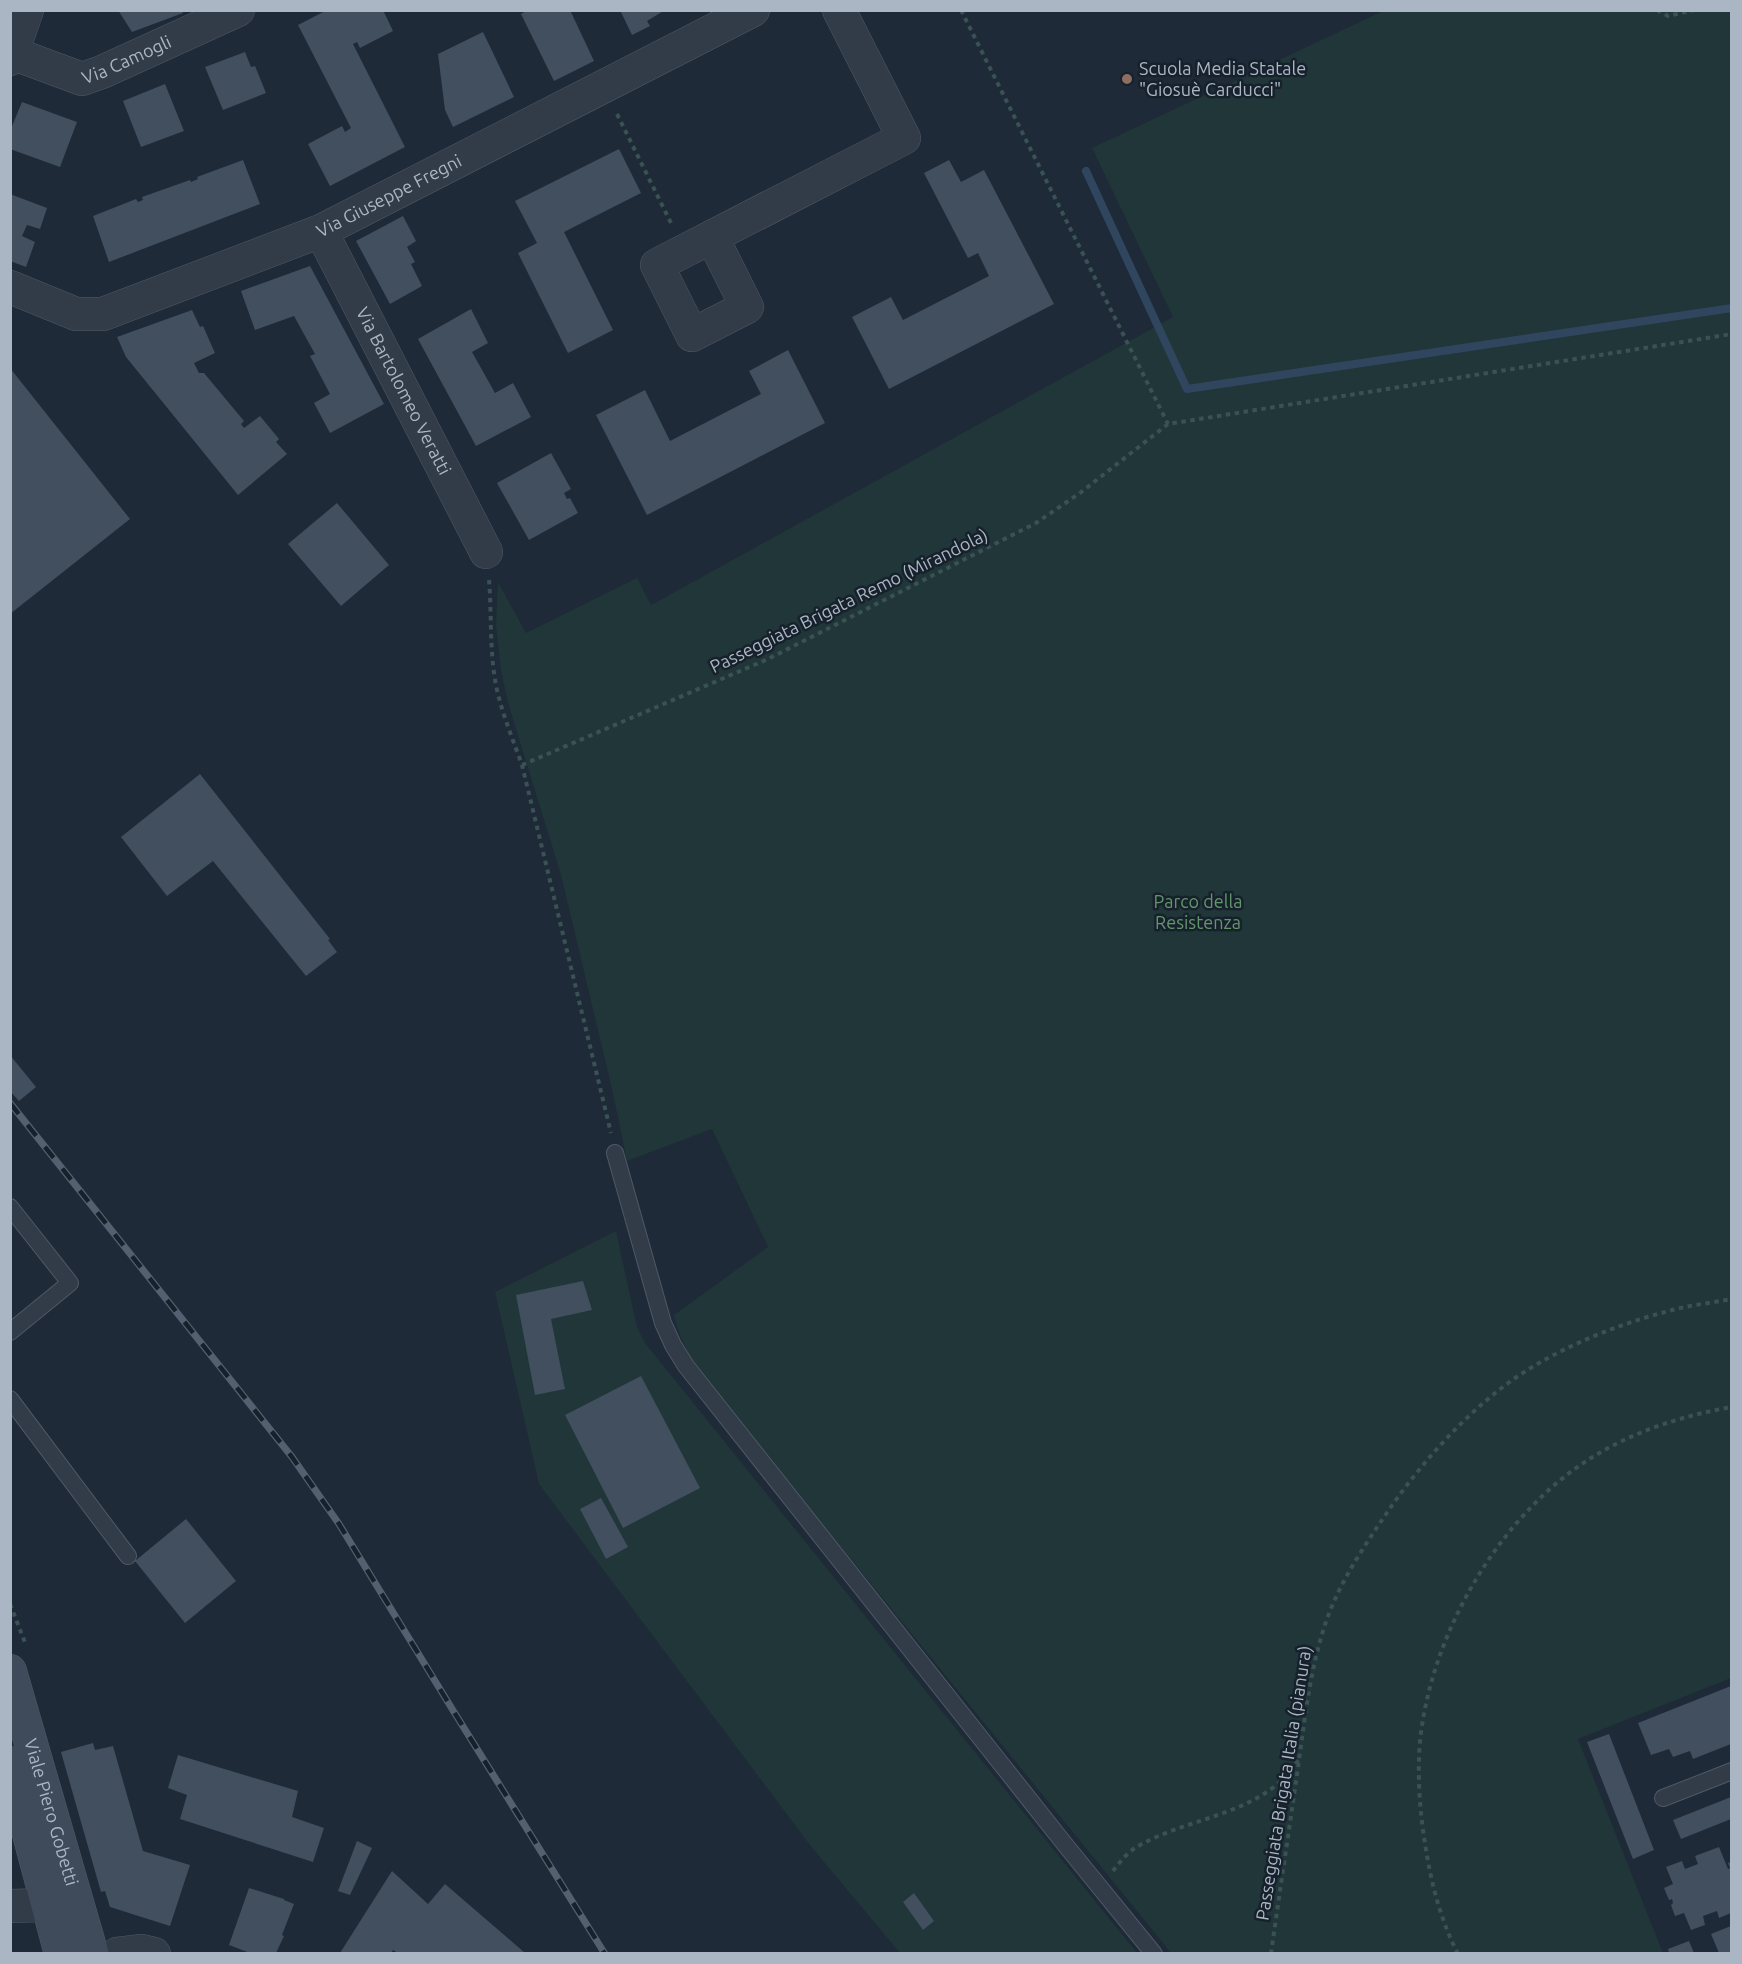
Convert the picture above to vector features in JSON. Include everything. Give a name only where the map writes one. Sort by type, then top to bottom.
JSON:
[{"type":"main road","name":"Viale Piero Gobetti","points":[[10,1671],[92,1953]]},
{"type":"main road","name":"Viale Piero Gobetti","points":[[10,1763],[61,1953]]},
{"type":"street","points":[[11,56],[27,10]]},
{"type":"street","name":"Via Camogli","points":[[11,56],[82,79],[238,10]]},
{"type":"street","name":"Via Giuseppe Fregni","points":[[10,287],[76,314],[103,314],[321,231],[603,87],[698,23],[753,10]]},
{"type":"street","points":[[698,243],[904,138],[839,10]]},
{"type":"street","name":"Via Bartolomeo Veratti","points":[[321,231],[486,552]]},
{"type":"street","points":[[10,1906],[47,1905]]},
{"type":"street","points":[[117,1953],[142,1951],[154,1953]]},
{"type":"lane","points":[[615,1153],[663,1323],[677,1352],[1154,1953]]},
{"type":"lane","points":[[10,1208],[70,1283],[10,1332]]},
{"type":"lane","points":[[10,1399],[128,1556]]},
{"type":"lane","points":[[1663,1798],[1731,1772]]},
{"type":"path","points":[[961,10],[1168,424],[1731,334]]},
{"type":"path","points":[[1657,10],[1668,16],[1695,10]]},
{"type":"path","points":[[603,87],[698,243]]},
{"type":"path","name":"Passeggiata Brigata Remo (Mirandola)","points":[[522,765],[761,662],[1026,528],[1080,492],[1168,424]]},
{"type":"path","points":[[486,552],[497,689],[522,765],[615,1153]]},
{"type":"path","name":"Passeggiata Brigata Italia (pianura)","points":[[1271,1953],[1313,1668],[1332,1604],[1350,1569],[1397,1497],[1455,1431],[1494,1394],[1516,1378],[1581,1342],[1670,1310],[1731,1299]]},
{"type":"path","points":[[1458,1953],[1446,1928],[1434,1891],[1422,1827],[1419,1795],[1420,1742],[1430,1689],[1436,1666],[1459,1610],[1483,1569],[1505,1538],[1526,1512],[1559,1481],[1590,1459],[1650,1428],[1701,1412],[1731,1407]]},
{"type":"path","points":[[1100,1887],[1135,1848],[1268,1791],[1291,1771],[1300,1757]]},
{"type":"green space","name":"Parco della Resistenza","points":[[1383,11],[1731,11],[1731,1678],[1578,1739],[1663,1953],[1171,1953],[707,1382],[687,1350],[674,1315],[768,1247],[712,1129],[627,1161],[561,875],[508,703],[501,671],[496,625],[498,582],[526,633],[637,578],[651,605],[1173,317],[1092,148]]},
{"type":"green space","points":[[616,1231],[637,1327],[645,1343],[1137,1953],[900,1953],[813,1849],[539,1484],[495,1292]]},
{"type":"building","points":[[118,10],[182,10],[183,13],[132,32]]},
{"type":"building","points":[[327,10],[383,10],[393,31],[360,48],[357,42],[353,44],[405,147],[330,186],[308,144],[342,126],[345,132],[351,128],[298,25]]},
{"type":"building","points":[[528,10],[570,10],[594,61],[554,81],[521,14]]},
{"type":"building","points":[[620,10],[665,10],[647,21],[650,26],[632,35]]},
{"type":"building","points":[[483,32],[514,97],[453,127],[445,110],[438,54]]},
{"type":"building","points":[[245,52],[251,67],[255,66],[266,93],[223,110],[205,67]]},
{"type":"building","points":[[165,84],[184,131],[141,147],[123,101]]},
{"type":"building","points":[[22,102],[77,122],[60,167],[10,149],[10,131]]},
{"type":"building","points":[[619,149],[641,193],[564,232],[613,330],[568,353],[518,253],[537,243],[515,201]]},
{"type":"building","points":[[243,160],[260,204],[109,262],[93,216],[136,199],[138,202],[143,200],[142,197],[190,180],[191,182],[198,179],[197,177]]},
{"type":"building","points":[[949,160],[961,182],[984,170],[1054,304],[889,389],[852,317],[891,297],[903,320],[989,276],[978,253],[968,258],[924,173]]},
{"type":"building","points":[[10,194],[47,208],[40,229],[27,225],[22,236],[35,242],[26,267],[10,261]]},
{"type":"building","points":[[403,216],[416,241],[407,247],[415,262],[411,264],[422,286],[390,304],[356,241]]},
{"type":"building","points":[[310,266],[384,404],[330,433],[314,403],[330,394],[310,356],[315,354],[294,316],[255,330],[241,291]]},
{"type":"building","points":[[471,309],[488,343],[472,352],[495,393],[513,383],[531,417],[476,446],[418,339]]},
{"type":"building","points":[[192,310],[200,327],[203,326],[215,353],[194,363],[199,373],[204,373],[244,421],[241,424],[244,428],[260,416],[279,439],[276,442],[287,454],[238,495],[126,357],[117,337]]},
{"type":"building","points":[[788,350],[825,423],[647,515],[596,415],[645,390],[670,441],[761,394],[749,371]]},
{"type":"building","points":[[10,368],[130,519],[10,614]]},
{"type":"building","points":[[551,453],[571,489],[564,493],[567,499],[570,498],[578,513],[529,540],[497,483]]},
{"type":"building","points":[[337,503],[389,565],[341,606],[288,544]]},
{"type":"building","points":[[200,774],[330,939],[328,940],[337,952],[306,976],[213,861],[167,896],[121,837]]},
{"type":"building","points":[[10,1055],[36,1087],[19,1101],[10,1091]]},
{"type":"building","points":[[583,1281],[592,1310],[551,1319],[565,1389],[535,1395],[516,1295]]},
{"type":"building","points":[[641,1376],[700,1488],[623,1528],[565,1415]]},
{"type":"building","points":[[601,1498],[628,1547],[606,1559],[580,1509]]},
{"type":"building","points":[[186,1519],[236,1581],[185,1623],[135,1561]]},
{"type":"building","points":[[1731,1686],[1731,1744],[1693,1759],[1690,1751],[1673,1757],[1669,1749],[1651,1755],[1638,1723]]},
{"type":"building","points":[[1609,1734],[1654,1850],[1633,1859],[1587,1742]]},
{"type":"building","points":[[93,1743],[95,1750],[113,1746],[143,1851],[190,1865],[170,1926],[110,1907],[105,1891],[101,1892],[61,1752]]},
{"type":"building","points":[[178,1755],[298,1791],[292,1817],[324,1828],[313,1862],[180,1819],[187,1795],[168,1788]]},
{"type":"building","points":[[1731,1797],[1731,1819],[1681,1839],[1673,1820]]},
{"type":"building","points":[[357,1841],[372,1848],[350,1895],[338,1891]]},
{"type":"building","points":[[1719,1847],[1728,1869],[1730,1868],[1728,1863],[1731,1862],[1731,1913],[1719,1918],[1717,1911],[1703,1916],[1705,1925],[1691,1930],[1684,1913],[1675,1916],[1671,1905],[1672,1899],[1669,1900],[1664,1888],[1673,1884],[1666,1867],[1682,1861],[1685,1869],[1698,1864],[1695,1856]]},
{"type":"building","points":[[392,1871],[428,1904],[445,1884],[525,1953],[398,1953],[393,1950],[391,1953],[340,1953]]},
{"type":"building","points":[[249,1888],[294,1904],[276,1953],[250,1953],[229,1945]]},
{"type":"building","points":[[914,1893],[934,1921],[923,1930],[903,1902]]},
{"type":"building","points":[[1731,1926],[1731,1953],[1719,1953],[1711,1934]]},
{"type":"building","points":[[1689,1941],[1694,1953],[1669,1953],[1668,1949]]},
{"type":"waterway","points":[[1086,171],[1187,389],[1732,308]]},
{"type":"railway","points":[[10,1103],[292,1457],[339,1524],[605,1954]]},
{"type":"place","name":"Scuola Media Statale \"Giosuè Carducci\"","points":[[1127,79]]}]
